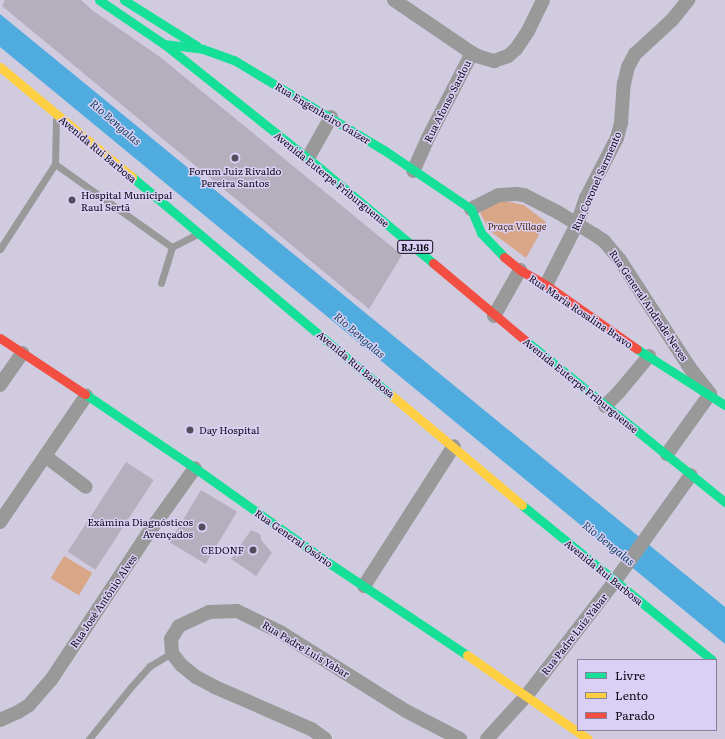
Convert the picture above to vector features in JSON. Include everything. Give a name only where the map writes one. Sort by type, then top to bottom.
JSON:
[{"type":"main road","name":"Avenida Euterpe Friburguense","points":[[99,0],[164,44],[308,158],[396,231],[494,316],[725,502]]},
{"type":"main road","points":[[124,0],[203,49]]},
{"type":"main road","name":"Rua Engenheiro Gaizer","points":[[164,44],[203,49],[234,60],[331,117],[471,209]]},
{"type":"main road","name":"Avenida Rui Barbosa","points":[[1,69],[57,114],[615,582],[711,659]]},
{"type":"main road","name":"Rua Maria Rosalina Bravo","points":[[471,209],[480,233],[520,270],[546,285],[648,356],[710,394],[725,405]]},
{"type":"main road","name":"Rua General Osório","points":[[0,338],[195,468],[364,586],[527,695],[588,739]]},
{"type":"street","name":"Rua Afonso Sardou","points":[[394,0],[472,53],[413,170]]},
{"type":"street","points":[[472,53],[494,61],[508,56],[516,49],[528,31],[543,0]]},
{"type":"street","name":"Rua Coronel Sarmento","points":[[546,285],[577,224],[586,198],[617,138],[621,123],[624,84],[628,67],[635,54],[672,20],[688,0]]},
{"type":"street","points":[[308,158],[331,117]]},
{"type":"street","name":"Rua General Andrade Neves","points":[[471,209],[499,195],[516,194],[532,198],[604,241],[620,260],[690,368],[710,394]]},
{"type":"street","points":[[494,316],[520,270]]},
{"type":"street","points":[[0,385],[22,353]]},
{"type":"street","points":[[604,406],[619,392],[648,356]]},
{"type":"street","points":[[667,454],[710,394]]},
{"type":"street","points":[[0,522],[86,396]]},
{"type":"street","points":[[364,586],[454,446]]},
{"type":"street","points":[[45,456],[86,487]]},
{"type":"street","name":"Rua José Antônio Alves","points":[[0,720],[29,705],[51,680],[147,535],[195,468]]},
{"type":"street","name":"Rua Padre Luiz Yabar","points":[[527,695],[615,582],[691,476]]},
{"type":"street","name":"Rua Padre Luís Yabar","points":[[172,653],[171,639],[179,626],[208,612],[237,611],[280,632],[406,711],[460,739]]},
{"type":"street","points":[[172,653],[181,665],[215,687],[311,729],[325,739]]},
{"type":"street","points":[[487,739],[527,695]]},
{"type":"lane","points":[[0,249],[55,164],[57,114]]},
{"type":"lane","points":[[55,164],[172,247]]},
{"type":"lane","points":[[161,283],[172,247],[199,233]]},
{"type":"lane","points":[[89,739],[130,688],[150,666],[172,653]]},
{"type":"green space","name":"Praça Village","points":[[505,201],[524,205],[546,222],[526,258],[490,231],[480,213],[493,202]]},
{"type":"green space","points":[[64,556],[92,573],[79,595],[51,578]]},
{"type":"water","name":"Rio Bengalas","points":[[0,14],[725,607],[725,644],[0,47]]},
{"type":"building","name":"Forum Juiz Rivaldo Pereira Santos","points":[[5,0],[81,0],[92,10],[160,57],[402,255],[369,309],[2,6]]},
{"type":"building","points":[[126,462],[154,480],[95,570],[68,552]]},
{"type":"building","name":"Exâmina Diagnósticos Avençados","points":[[201,490],[237,512],[206,564],[170,542]]},
{"type":"building","name":"CEDONF","points":[[251,530],[260,534],[262,541],[272,553],[256,576],[231,559]]},
{"type":"traffic: fast","points":[[99,0],[164,44],[321,169],[433,263]]},
{"type":"traffic: fast","points":[[124,0],[197,46]]},
{"type":"traffic: fast","points":[[164,44],[203,49],[234,60],[384,150],[471,209],[481,233],[504,257]]},
{"type":"traffic: fast","points":[[132,177],[391,395]]},
{"type":"traffic: fast","points":[[526,341],[725,502]]},
{"type":"traffic: fast","points":[[637,349],[725,405]]},
{"type":"traffic: fast","points":[[85,394],[195,468],[323,559],[467,655]]},
{"type":"traffic: fast","points":[[522,505],[711,659]]},
{"type":"traffic: slow","points":[[0,67],[132,177]]},
{"type":"traffic: slow","points":[[391,395],[522,505]]},
{"type":"traffic: slow","points":[[467,655],[588,739]]},
{"type":"traffic: jam","points":[[504,257],[520,270],[546,285],[637,349]]},
{"type":"traffic: jam","points":[[433,263],[526,341]]},
{"type":"traffic: jam","points":[[0,338],[85,394]]},
{"type":"place","name":"Forum Juiz Rivaldo Pereira Santos","points":[[235,158]]},
{"type":"place","name":"Hospital Municipal Raul Sertã","points":[[72,200]]},
{"type":"place","name":"Day Hospital","points":[[190,430]]},
{"type":"place","name":"Exâmina Diagnósticos Avençados","points":[[202,527]]},
{"type":"place","name":"CEDONF","points":[[253,550]]}]
